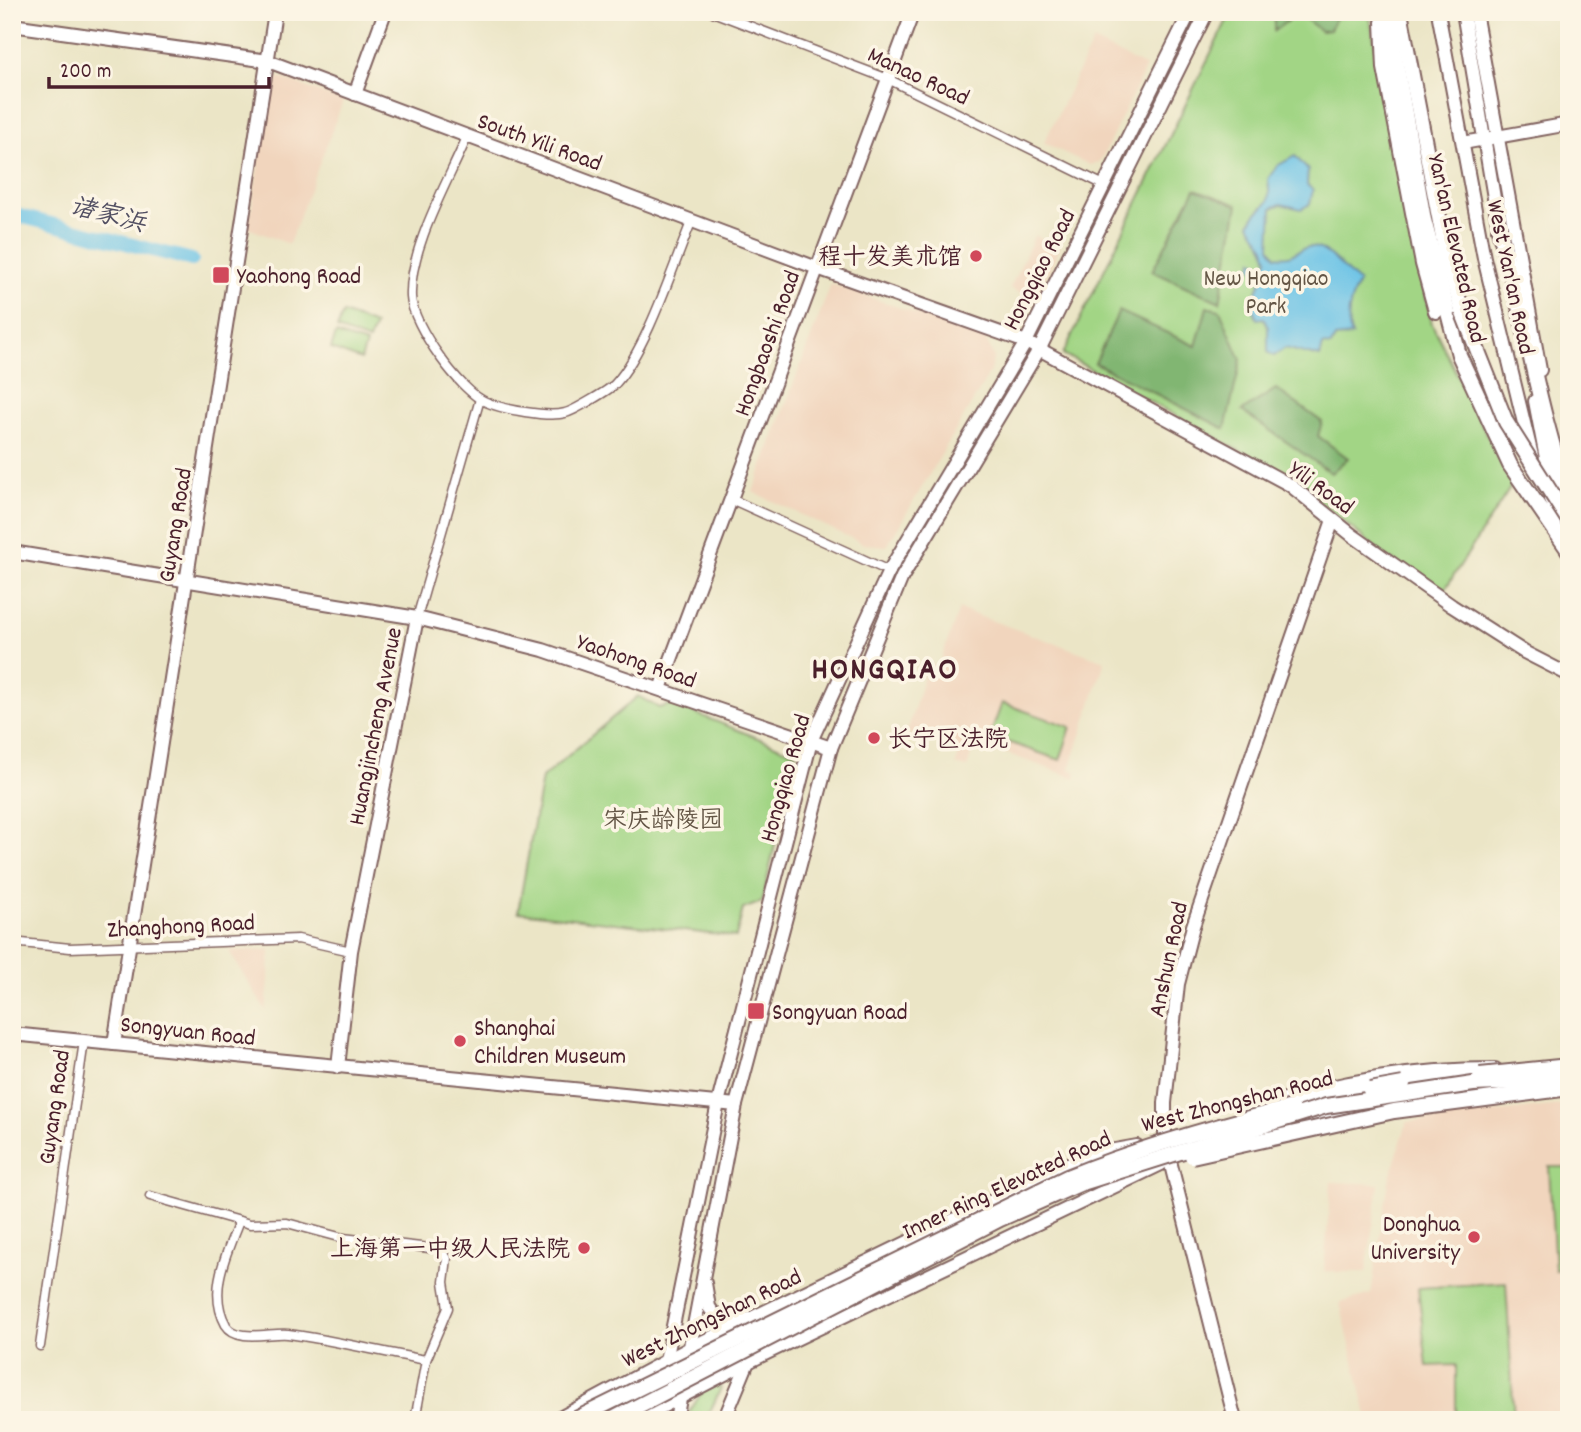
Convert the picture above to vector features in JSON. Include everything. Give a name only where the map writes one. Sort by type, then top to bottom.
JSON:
[{"type":"highway","points":[[1386,12],[1382,50],[1423,264],[1440,323],[1459,355]]},
{"type":"highway","name":"Yan'an Elevated Road","points":[[1386,12],[1424,220],[1459,355],[1510,465],[1569,551]]},
{"type":"highway","name":"Yan'an Elevated Road","points":[[1400,12],[1446,254],[1462,311],[1506,422],[1564,522]]},
{"type":"highway","points":[[1499,230],[1515,282],[1541,412],[1569,496]]},
{"type":"highway","points":[[1469,1076],[1569,1066]]},
{"type":"highway","points":[[1203,1129],[1281,1101],[1332,1087],[1400,1075],[1504,1070],[1569,1072]]},
{"type":"highway","name":"Inner Ring Elevated Road","points":[[574,1420],[1029,1194],[1117,1157],[1203,1129],[1328,1098],[1403,1084],[1469,1076],[1569,1072]]},
{"type":"highway","name":"Inner Ring Elevated Road","points":[[611,1420],[1000,1219],[1079,1184],[1326,1106],[1473,1084],[1566,1086]]},
{"type":"main road","name":"Guyang Road","points":[[114,1044],[275,12]]},
{"type":"main road","points":[[355,94],[385,12]]},
{"type":"main road","name":"Hongbaoshi Road","points":[[660,689],[913,12]]},
{"type":"main road","name":"Hongqiao Road","points":[[655,1415],[718,1103],[787,845],[811,741],[889,571],[1026,342],[1190,12]]},
{"type":"main road","name":"Hongqiao Road","points":[[676,1420],[736,1105],[831,748],[902,578],[1040,348],[1207,12]]},
{"type":"main road","name":"West Yan'an Road","points":[[1438,12],[1484,258],[1532,458],[1564,522],[1569,544]]},
{"type":"main road","name":"West Yan'an Road","points":[[1463,12],[1491,138]]},
{"type":"main road","name":"West Yan'an Road","points":[[1475,12],[1491,138],[1499,230],[1546,458],[1569,505]]},
{"type":"main road","name":"South Yili Road","points":[[12,25],[268,61],[817,268],[1040,348]]},
{"type":"main road","points":[[1463,143],[1569,124]]},
{"type":"main road","points":[[1491,138],[1543,387],[1558,449],[1569,477]]},
{"type":"main road","name":"Yili Road","points":[[1040,348],[1290,485],[1333,520],[1452,606],[1524,652],[1569,675]]},
{"type":"main road","name":"Anshun Road","points":[[1235,1420],[1165,1141],[1165,1103],[1178,984],[1193,926],[1333,520]]},
{"type":"main road","points":[[1564,522],[1569,534]]},
{"type":"main road","name":"Yaohong Road","points":[[12,552],[417,618],[544,650],[831,748]]},
{"type":"main road","name":"Huangjincheng Avenue","points":[[338,1067],[351,951],[417,618]]},
{"type":"main road","name":"Songyuan Road","points":[[12,1034],[736,1105]]},
{"type":"main road","name":"West Zhongshan Road","points":[[556,1420],[688,1349],[1087,1155],[1165,1141],[1283,1108],[1384,1088],[1569,1072]]},
{"type":"main road","name":"West Zhongshan Road","points":[[637,1420],[655,1415],[681,1397],[748,1362],[1094,1193],[1170,1159],[1323,1117],[1400,1102],[1440,1096],[1566,1086]]},
{"type":"main road","points":[[704,1275],[709,1307],[714,1314],[750,1320]]},
{"type":"main road","points":[[724,1420],[748,1362]]},
{"type":"street","name":"Manao Road","points":[[713,12],[888,79],[1104,185]]},
{"type":"street","points":[[467,137],[418,252],[411,298],[424,336],[481,399],[522,411],[564,413],[615,385],[644,337],[692,220]]},
{"type":"street","name":"Huangjincheng Avenue","points":[[417,618],[481,399]]},
{"type":"street","points":[[731,499],[902,578]]},
{"type":"street","name":"Zhanghong Road","points":[[12,942],[70,948],[298,939],[351,951]]},
{"type":"street","name":"Guyang Road","points":[[40,1346],[84,1041]]},
{"type":"street","points":[[150,1196],[250,1224],[287,1223],[343,1238],[438,1250],[447,1258],[444,1282],[448,1308],[426,1360],[415,1420]]},
{"type":"street","points":[[239,1221],[220,1274],[218,1290],[226,1324],[232,1332],[245,1335],[287,1334],[426,1360]]},
{"type":"shaded area","points":[[1093,41],[1146,67],[1100,162],[1090,165],[1044,143]]},
{"type":"shaded area","points":[[279,77],[343,101],[289,244],[248,228],[271,87]]},
{"type":"shaded area","points":[[1035,235],[1060,247],[1035,300],[1010,288]]},
{"type":"shaded area","points":[[831,284],[984,337],[994,356],[989,374],[887,546],[864,544],[753,492]]},
{"type":"shaded area","points":[[959,609],[1105,661],[1070,769],[1077,773],[1075,778],[975,742],[967,768],[956,765],[960,750],[907,733],[928,663],[939,666]]},
{"type":"shaded area","points":[[270,950],[269,980],[266,1011],[229,951]]},
{"type":"shaded area","name":"Donghua University","points":[[1569,1104],[1569,1420],[1368,1420],[1340,1303],[1371,1294],[1389,1181],[1407,1122]]},
{"type":"shaded area","points":[[1331,1182],[1379,1184],[1366,1272],[1324,1272]]},
{"type":"green space","name":"New Hongqiao Park","points":[[1231,12],[1369,12],[1403,194],[1432,324],[1512,485],[1445,589],[1390,560],[1295,481],[1063,354]]},
{"type":"green space","points":[[1274,12],[1338,12],[1330,30],[1321,31],[1298,13],[1274,31]]},
{"type":"green space","points":[[1195,189],[1238,205],[1220,302],[1152,271]]},
{"type":"green space","points":[[1207,307],[1220,310],[1241,360],[1225,429],[1095,363],[1119,311],[1196,346]]},
{"type":"green space","points":[[343,313],[375,325],[369,341],[337,329]]},
{"type":"green space","points":[[336,334],[366,344],[361,360],[331,349]]},
{"type":"green space","points":[[1276,389],[1322,422],[1318,436],[1348,458],[1331,473],[1242,411]]},
{"type":"green space","name":"宋庆龄陵园","points":[[638,696],[659,708],[672,704],[796,753],[762,902],[743,909],[736,937],[518,912],[542,778]]},
{"type":"green space","points":[[1002,703],[1071,727],[1060,760],[990,736]]},
{"type":"green space","points":[[1549,1167],[1569,1167],[1569,1269],[1555,1270]]},
{"type":"green space","points":[[1506,1282],[1514,1420],[1456,1420],[1456,1365],[1427,1366],[1418,1288]]},
{"type":"green space","points":[[716,1386],[721,1388],[706,1420],[684,1420],[702,1392]]},
{"type":"water","points":[[1295,156],[1308,170],[1307,185],[1313,190],[1310,204],[1301,209],[1281,204],[1272,208],[1270,247],[1276,256],[1282,257],[1315,247],[1329,254],[1359,282],[1349,309],[1348,322],[1352,336],[1335,338],[1331,346],[1323,345],[1320,357],[1285,348],[1274,356],[1268,352],[1268,328],[1264,318],[1257,319],[1252,303],[1264,274],[1252,268],[1253,260],[1263,267],[1268,260],[1265,248],[1250,224],[1269,197],[1268,179],[1277,166]]},
{"type":"waterway","name":"诸家浜","points":[[12,214],[192,260]]},
{"type":"place","name":"程十发美术馆","points":[[976,256]]},
{"type":"place","name":"Yaohong Road","points":[[221,275]]},
{"type":"place","name":"长宁区法院","points":[[874,738]]},
{"type":"place","name":"Songyuan Road","points":[[756,1011]]},
{"type":"place","name":"Shanghai Children Museum","points":[[460,1041]]},
{"type":"place","name":"Donghua University","points":[[1474,1237]]},
{"type":"place","name":"上海第一中级人民法院","points":[[584,1248]]},
{"type":"district","name":"HONGQIAO","points":[[885,667]]}]
